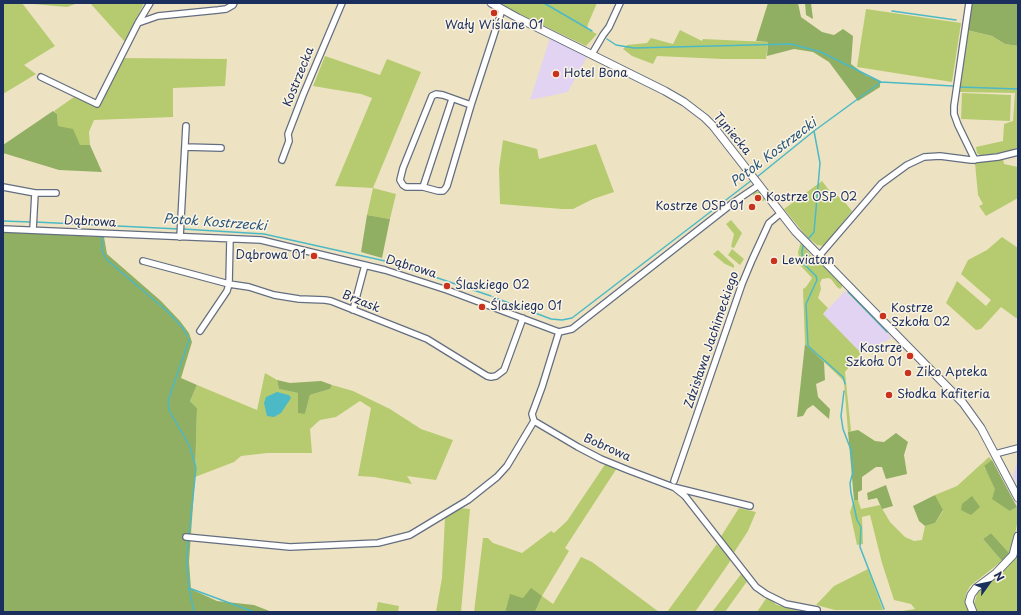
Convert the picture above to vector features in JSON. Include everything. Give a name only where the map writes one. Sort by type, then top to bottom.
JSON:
[{"type":"street","points":[[41,77],[97,104],[138,23],[150,3]]},
{"type":"street","points":[[138,23],[158,16],[218,10],[233,5],[234,3]]},
{"type":"street","name":"Kostrzecka","points":[[282,160],[289,141],[288,134],[342,3]]},
{"type":"street","points":[[592,54],[603,34],[609,27],[620,3]]},
{"type":"street","points":[[969,3],[956,86],[954,114],[975,160]]},
{"type":"street","name":"Tyniecka","points":[[493,4],[502,10],[664,91],[696,110],[713,126],[781,213],[819,256],[963,403],[974,417],[1018,498]]},
{"type":"street","points":[[471,105],[436,94],[432,96],[400,180],[406,187],[423,187],[443,191],[447,186],[471,105],[502,10]]},
{"type":"street","points":[[423,187],[452,99]]},
{"type":"street","points":[[180,231],[186,126]]},
{"type":"street","points":[[185,147],[221,148]]},
{"type":"street","points":[[819,256],[880,184],[907,166],[924,157],[940,156],[975,160],[998,157],[1018,152]]},
{"type":"street","points":[[186,538],[290,547],[378,544],[410,535],[468,500],[497,477],[507,466],[534,422],[532,414],[559,332],[572,329],[734,202],[755,180]]},
{"type":"street","points":[[3,187],[35,193],[56,194]]},
{"type":"street","points":[[34,228],[35,193]]},
{"type":"street","name":"Zdzisława Jachimeckiego","points":[[674,484],[752,260],[769,223],[781,213]]},
{"type":"street","name":"Dąbrowa","points":[[3,229],[34,228],[180,231],[230,239],[261,240],[385,270],[447,290],[559,332]]},
{"type":"street","points":[[200,331],[227,291],[229,284],[230,239]]},
{"type":"street","name":"Brzask","points":[[142,261],[280,296],[299,299],[325,300],[427,339],[445,348],[491,377],[496,376],[504,370],[523,318]]},
{"type":"street","points":[[353,310],[365,265]]},
{"type":"street","name":"Bobrowa","points":[[534,422],[578,448],[601,459],[674,484],[750,506]]},
{"type":"street","points":[[995,454],[1018,448]]},
{"type":"street","name":"Bobrowa","points":[[674,484],[751,581],[766,594],[786,604],[817,610]]},
{"type":"street","points":[[973,612],[969,602],[971,595],[976,588],[996,573],[1010,559],[1018,536]]},
{"type":"shaded area","points":[[550,38],[587,57],[568,92],[530,100]]},
{"type":"shaded area","points":[[845,291],[892,338],[861,353],[844,336],[823,314]]},
{"type":"shaded area","points":[[1017,461],[1018,462],[1018,485],[1013,477]]},
{"type":"green space","points":[[3,3],[22,3],[55,46],[24,65],[36,74],[3,94]]},
{"type":"green space","points":[[22,3],[78,3],[67,7]]},
{"type":"green space","points":[[90,3],[144,3],[125,42]]},
{"type":"green space","points":[[501,3],[597,3],[587,29],[597,34],[586,46],[507,8]]},
{"type":"green space","points":[[768,3],[798,3],[801,17],[822,32],[834,35],[843,29],[853,36],[851,64],[867,76],[880,81],[880,87],[858,101],[829,62],[813,52],[794,49],[767,56],[768,42],[756,41]]},
{"type":"green space","points":[[805,3],[811,3],[813,19],[806,15]]},
{"type":"green space","points":[[972,3],[1018,3],[1018,46],[1005,44],[992,36],[967,30]]},
{"type":"green space","points":[[866,9],[961,23],[952,82],[857,67]]},
{"type":"green space","points":[[680,30],[702,41],[703,39],[768,42],[766,59],[657,56],[653,64],[632,56],[623,49],[627,45],[647,43],[651,38],[673,44]]},
{"type":"green space","points":[[967,30],[992,36],[1005,44],[1018,46],[1018,147],[1010,151],[981,156],[977,153],[976,147],[1003,141],[1004,124],[1013,121],[1015,93],[960,92]]},
{"type":"green space","points":[[325,56],[380,75],[387,59],[421,72],[373,188],[335,186],[372,98],[361,94],[313,86]]},
{"type":"green space","points":[[122,58],[227,59],[225,86],[173,88],[173,117],[94,120],[89,132],[90,145],[80,145],[58,127],[57,114],[54,111],[74,97],[98,108]]},
{"type":"green space","points":[[962,93],[1011,95],[1010,121],[961,119]]},
{"type":"green space","points":[[53,111],[57,114],[58,126],[73,129],[80,145],[90,145],[102,172],[59,170],[3,153],[3,145]]},
{"type":"green space","points":[[503,140],[537,149],[539,159],[596,144],[614,192],[593,199],[573,209],[500,204],[499,169]]},
{"type":"green space","points":[[1003,158],[1004,164],[1018,167],[1018,198],[986,216],[979,206],[983,204],[978,195],[975,163]]},
{"type":"green space","points":[[822,181],[829,190],[842,199],[852,211],[824,246],[817,245],[806,236],[784,209]]},
{"type":"green space","points":[[373,188],[396,194],[390,219],[367,215]]},
{"type":"green space","points":[[756,191],[760,192],[765,200],[763,201],[754,197],[753,194]]},
{"type":"green space","points":[[367,215],[390,219],[382,258],[361,252]]},
{"type":"green space","points":[[731,220],[742,233],[734,248],[731,247],[734,234],[726,224]]},
{"type":"green space","points":[[3,232],[104,237],[107,254],[161,301],[189,333],[192,342],[181,378],[197,385],[190,401],[197,408],[195,477],[189,562],[191,589],[217,601],[254,605],[272,612],[3,612]]},
{"type":"green space","points":[[1002,237],[1018,248],[1018,317],[1016,318],[1001,307],[981,329],[976,330],[946,303],[957,281],[986,306],[991,300],[961,274],[968,260],[987,250]]},
{"type":"green space","points":[[801,242],[816,263],[820,262],[842,285],[840,289],[831,279],[822,279],[818,298],[828,308],[823,314],[861,353],[845,372],[851,431],[848,432],[844,381],[805,344],[803,289],[812,278],[800,265],[798,252]]},
{"type":"green space","points":[[732,249],[744,259],[740,265],[728,255]]},
{"type":"green space","points":[[718,250],[734,265],[734,268],[725,264],[713,254]]},
{"type":"green space","points":[[805,344],[824,362],[825,380],[816,384],[818,397],[830,409],[829,419],[813,405],[807,409],[803,416],[797,417]]},
{"type":"green space","points":[[265,373],[277,380],[279,389],[298,393],[305,414],[310,395],[330,389],[332,385],[353,391],[390,409],[421,429],[453,440],[436,480],[407,476],[412,484],[374,477],[358,476],[371,408],[360,401],[336,417],[320,420],[310,429],[312,453],[267,453],[241,456],[234,462],[195,477],[197,408],[190,401],[197,385],[257,410]]},
{"type":"green space","points":[[277,380],[290,383],[321,381],[332,385],[330,389],[310,395],[305,414],[298,413],[298,393],[279,389]]},
{"type":"green space","points":[[858,430],[875,441],[884,442],[896,433],[908,442],[904,455],[907,474],[886,479],[882,467],[876,467],[862,477],[862,490],[858,492],[858,500],[854,500],[848,432]]},
{"type":"green space","points":[[989,457],[992,460],[984,467],[1010,511],[1017,507],[1018,518],[1015,535],[1009,553],[991,533],[983,539],[1002,561],[970,586],[966,594],[965,602],[969,612],[896,612],[915,609],[911,604],[894,600],[882,563],[870,515],[862,517],[863,544],[857,545],[850,512],[854,500],[858,500],[861,509],[880,505],[890,522],[905,537],[914,541],[922,540],[925,526],[935,523],[943,511],[935,495],[957,486]]},
{"type":"green space","points":[[992,460],[1017,507],[1010,511],[992,499],[995,489],[984,466]]},
{"type":"green space","points":[[606,463],[617,468],[565,548],[569,551],[542,596],[523,598],[510,595],[505,612],[474,612],[483,538],[488,538],[493,543],[522,553],[551,531],[554,533],[567,521]]},
{"type":"green space","points":[[886,485],[893,506],[882,509],[877,498],[868,500],[867,493]]},
{"type":"green space","points":[[935,495],[943,510],[935,523],[925,526],[919,521],[913,506]]},
{"type":"green space","points":[[972,496],[980,507],[971,515],[961,510],[962,504]]},
{"type":"green space","points":[[459,508],[470,509],[461,612],[436,612],[442,578],[445,517]]},
{"type":"green space","points":[[739,508],[756,512],[748,531],[733,554],[720,538]]},
{"type":"green space","points":[[991,533],[1009,553],[1002,561],[983,539]]},
{"type":"green space","points":[[717,544],[731,560],[695,612],[667,612]]},
{"type":"green space","points":[[1018,549],[1018,612],[978,612],[974,604],[978,591],[1005,569],[1015,558]]},
{"type":"green space","points":[[581,557],[592,562],[659,612],[535,612],[542,596],[553,604]]},
{"type":"green space","points":[[868,569],[883,610],[835,610],[816,605],[834,586]]},
{"type":"green space","points":[[742,573],[748,580],[725,612],[712,612]]},
{"type":"green space","points":[[531,588],[542,596],[535,612],[505,612],[510,594],[523,598]]},
{"type":"green space","points":[[767,597],[777,605],[798,610],[796,612],[757,612]]},
{"type":"green space","points":[[378,602],[399,606],[398,612],[376,612]]},
{"type":"water","points":[[277,392],[289,395],[291,398],[281,413],[274,417],[267,416],[264,403],[266,397]]},
{"type":"waterway","points":[[544,3],[592,31]]},
{"type":"waterway","points":[[892,11],[956,20]]},
{"type":"waterway","points":[[607,39],[616,45],[634,48],[791,44],[821,52],[881,82]]},
{"type":"waterway","name":"Potok Kostrzecki","points":[[757,177],[814,131],[881,82],[953,86]]},
{"type":"waterway","name":"Potok Kostrzecki","points":[[959,87],[1018,89]]},
{"type":"waterway","points":[[809,238],[814,232],[820,163],[814,131]]},
{"type":"waterway","name":"Potok Kostrzecki","points":[[493,297],[551,319],[562,320],[572,318],[752,180]]},
{"type":"waterway","name":"Potok Kostrzecki","points":[[3,221],[31,222]]},
{"type":"waterway","name":"Potok Kostrzecki","points":[[35,222],[179,229]]},
{"type":"waterway","name":"Potok Kostrzecki","points":[[183,229],[264,234],[394,263],[422,273]]},
{"type":"waterway","points":[[102,237],[102,251],[107,260],[166,310],[183,328],[187,336]]},
{"type":"waterway","points":[[803,246],[803,263],[816,276],[817,280],[806,304],[808,346],[843,377],[845,384]]},
{"type":"waterway","name":"Potok Kostrzecki","points":[[423,273],[491,296]]},
{"type":"waterway","points":[[848,292],[887,332]]},
{"type":"waterway","points":[[188,338],[189,340],[168,401],[169,410],[190,447],[196,468],[189,535]]},
{"type":"waterway","points":[[844,391],[841,416],[843,429],[851,450],[853,472],[850,483],[857,520],[861,527],[860,547],[884,609]]},
{"type":"waterway","points":[[188,540],[187,563],[189,588],[194,612]]},
{"type":"waterway","points":[[189,588],[254,612]]},
{"type":"place","name":"Wały Wiślane 01","points":[[494,13]]},
{"type":"place","name":"Hotel Bona","points":[[556,74]]},
{"type":"place","name":"Kostrze OSP 02","points":[[758,198]]},
{"type":"place","name":"Kostrze OSP 01","points":[[752,207]]},
{"type":"place","name":"Dąbrowa 01","points":[[314,256]]},
{"type":"place","name":"Lewiatan","points":[[774,261]]},
{"type":"place","name":"Ślaskiego 02","points":[[447,286]]},
{"type":"place","name":"Ślaskiego 01","points":[[482,307]]},
{"type":"place","name":"Kostrze Szkoła 02","points":[[883,316]]},
{"type":"place","name":"Kostrze Szkoła 01","points":[[910,356]]},
{"type":"place","name":"Ziko Apteka","points":[[908,373]]},
{"type":"place","name":"Słodka Kafiteria","points":[[889,395]]}]
